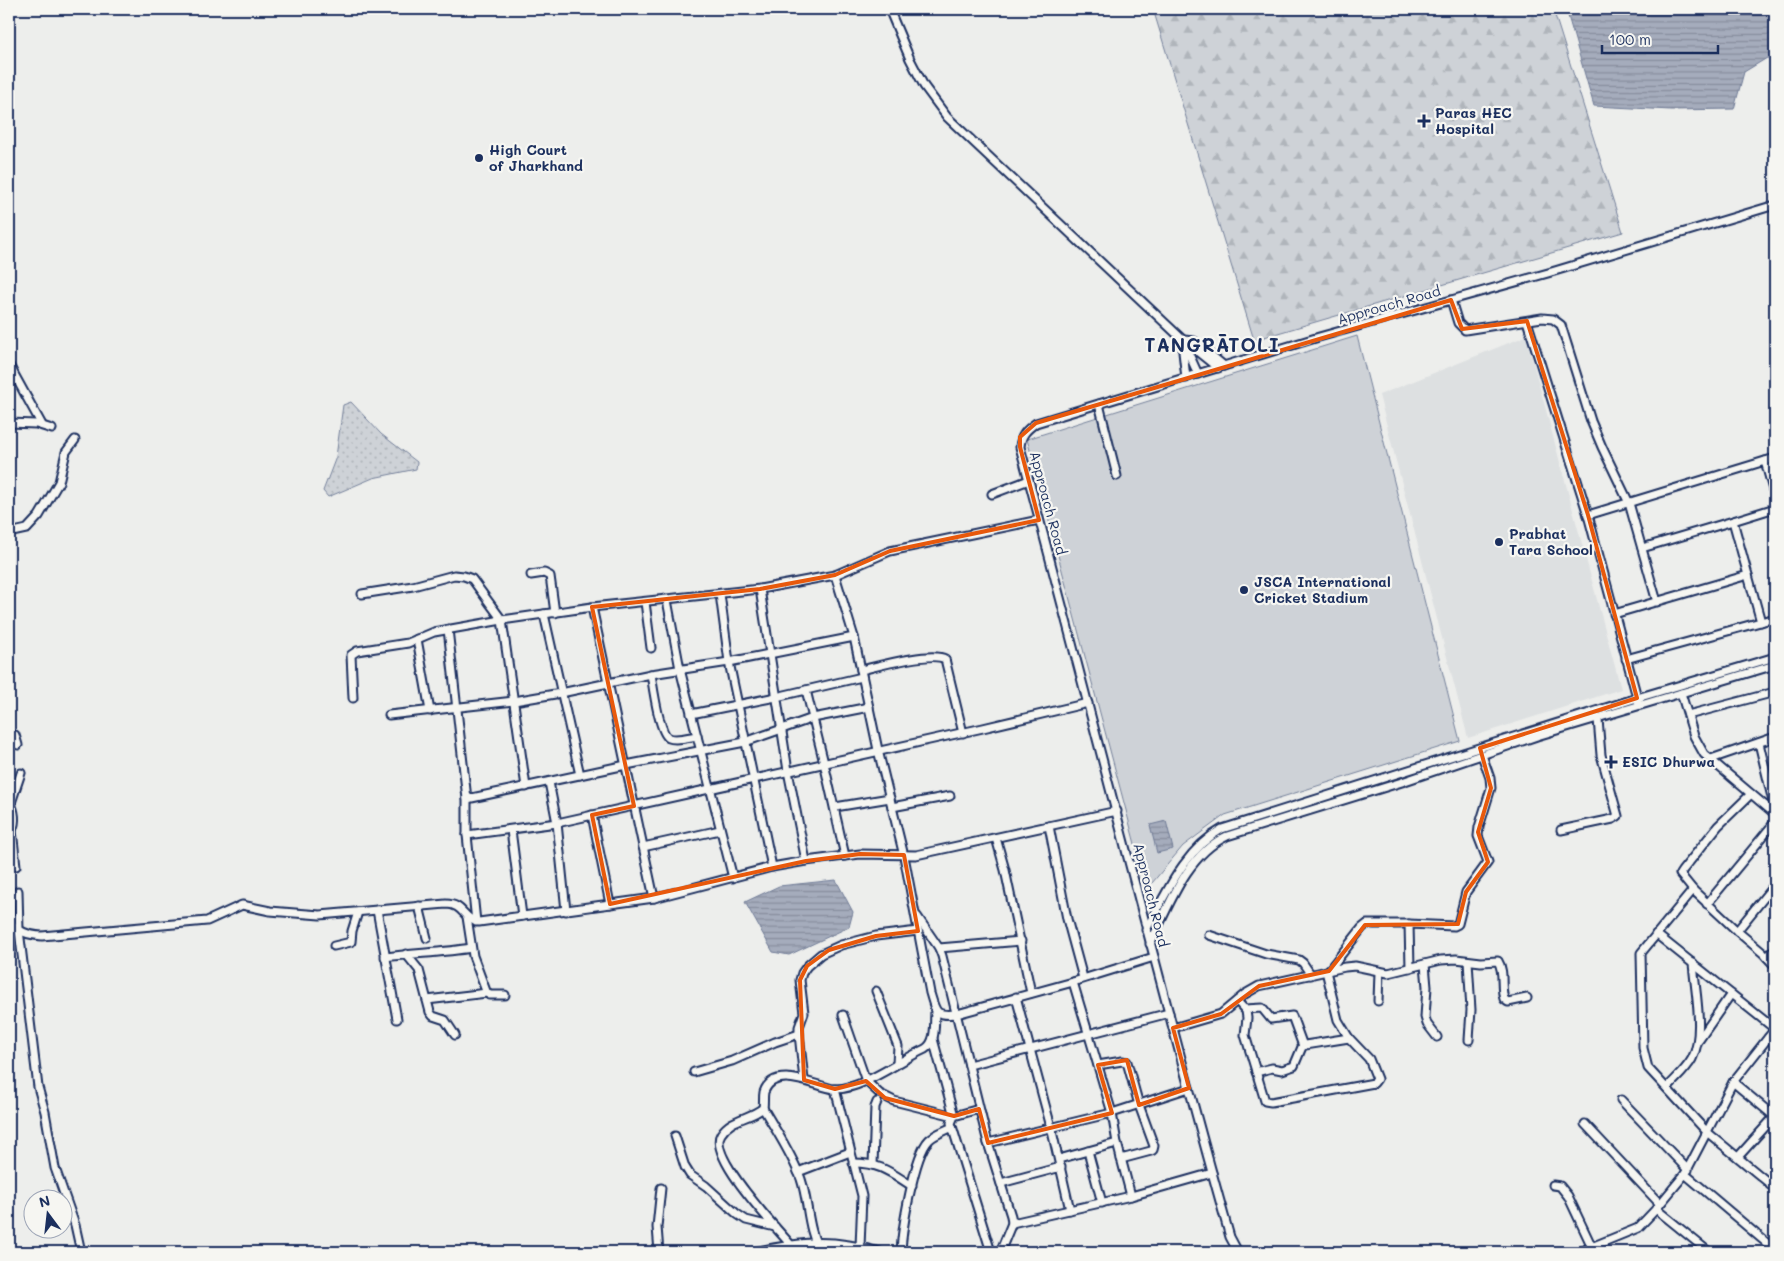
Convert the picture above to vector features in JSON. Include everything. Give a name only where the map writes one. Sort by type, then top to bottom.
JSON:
[{"type":"street","points":[[889,9],[910,60],[924,86],[947,117],[1184,341],[1198,374]]},
{"type":"street","name":"Approach Road","points":[[1238,1252],[1230,1237],[1146,930],[1117,811],[1020,447],[1020,437],[1036,423],[1775,205]]},
{"type":"street","points":[[1451,300],[1458,323],[1465,330],[1548,318],[1561,325],[1591,421],[1629,503],[1657,602]]},
{"type":"street","points":[[1527,320],[1588,515],[1639,706]]},
{"type":"street","points":[[1184,341],[1194,341],[1221,367]]},
{"type":"street","points":[[1184,341],[1183,352],[1186,378]]},
{"type":"street","points":[[9,365],[42,425]]},
{"type":"street","points":[[1099,404],[1117,476]]},
{"type":"street","points":[[9,423],[42,425],[52,429]]},
{"type":"street","points":[[9,533],[27,529],[39,516],[60,482],[66,452],[75,440]]},
{"type":"street","points":[[1588,515],[1775,458]]},
{"type":"street","points":[[1765,462],[1775,497]]},
{"type":"street","points":[[992,494],[1029,480]]},
{"type":"street","points":[[1642,548],[1775,508]]},
{"type":"street","points":[[353,698],[351,654],[358,651],[399,644],[434,632],[502,620],[592,607],[760,589],[835,575],[890,551],[1039,520]]},
{"type":"street","points":[[1733,520],[1761,622]]},
{"type":"street","points":[[531,575],[544,573],[550,576],[555,613]]},
{"type":"street","points":[[362,594],[413,586],[454,575],[472,579],[502,620],[526,786]]},
{"type":"street","points":[[835,575],[854,637],[878,750],[904,856],[935,1010],[933,1038],[954,1116],[951,1123],[990,1252]]},
{"type":"street","points":[[1614,614],[1748,576]]},
{"type":"street","points":[[760,589],[788,771],[806,861]]},
{"type":"street","points":[[720,594],[728,662],[772,868]]},
{"type":"street","points":[[667,600],[680,669],[733,878]]},
{"type":"street","points":[[645,602],[651,648]]},
{"type":"street","points":[[592,607],[654,898]]},
{"type":"street","points":[[544,614],[580,775]]},
{"type":"street","points":[[1626,659],[1775,618]]},
{"type":"street","points":[[448,629],[467,799],[466,835],[476,922]]},
{"type":"street","points":[[389,715],[514,701],[854,637]]},
{"type":"street","points":[[417,639],[430,711]]},
{"type":"street","points":[[691,714],[806,690],[862,673],[928,657],[942,657],[945,659],[963,733]]},
{"type":"street","points":[[1146,930],[1181,868],[1207,839],[1222,829],[1637,698],[1775,657]]},
{"type":"street","points":[[1150,944],[1186,872],[1200,856],[1219,840],[1241,831],[1402,782],[1537,736],[1775,665]]},
{"type":"street","points":[[651,674],[658,711],[665,734],[672,739],[697,736]]},
{"type":"street","points":[[806,690],[845,856]]},
{"type":"street","points":[[1688,715],[1775,692]]},
{"type":"street","points":[[1681,694],[1697,743],[1710,760],[1775,814]]},
{"type":"street","points":[[466,835],[557,823],[754,780],[878,750],[963,733],[1088,703]]},
{"type":"street","points":[[467,799],[745,742],[813,718],[869,707]]},
{"type":"street","points":[[1561,830],[1613,819],[1618,816],[1602,760],[1598,719]]},
{"type":"street","points":[[9,737],[15,735],[18,745]]},
{"type":"street","points":[[1710,760],[1775,737]]},
{"type":"street","points":[[1760,743],[1775,810]]},
{"type":"street","points":[[1237,1001],[1245,1009],[1247,1018],[1245,1033],[1266,1102],[1375,1082],[1377,1079],[1372,1063],[1349,1038],[1335,1015],[1327,971],[1365,925],[1454,926],[1458,924],[1466,892],[1488,862],[1478,836],[1491,788],[1490,778],[1482,755]]},
{"type":"street","points":[[16,866],[10,831],[15,823],[15,817],[10,801],[21,774]]},
{"type":"street","points":[[549,782],[557,823],[566,911]]},
{"type":"street","points":[[1750,794],[1718,826],[1680,874],[1707,904],[1768,957],[1775,966]]},
{"type":"street","points":[[892,807],[950,796]]},
{"type":"street","points":[[835,807],[890,798]]},
{"type":"street","points":[[9,922],[19,930],[30,935],[42,936],[207,921],[242,905],[270,911],[320,915],[453,904],[460,908],[467,917],[476,922],[654,898],[806,861],[867,854],[916,855],[1117,811]]},
{"type":"street","points":[[592,815],[610,904]]},
{"type":"street","points":[[1707,904],[1775,822]]},
{"type":"street","points":[[1049,826],[1067,919],[1083,978]]},
{"type":"street","points":[[511,830],[522,916]]},
{"type":"street","points":[[643,847],[720,830]]},
{"type":"street","points":[[996,838],[1005,870],[1031,993]]},
{"type":"street","points":[[1737,931],[1775,884]]},
{"type":"street","points":[[1693,890],[1640,953],[1644,1048],[1648,1068],[1707,1132],[1774,1184]]},
{"type":"street","points":[[18,891],[19,930],[38,1087],[45,1112],[55,1168],[75,1225],[81,1252]]},
{"type":"street","points":[[418,906],[427,938]]},
{"type":"street","points":[[377,910],[384,957],[397,1019]]},
{"type":"street","points":[[334,946],[352,942],[352,931],[358,912]]},
{"type":"street","points":[[915,913],[939,948],[988,1144],[1012,1223],[1000,1252]]},
{"type":"street","points":[[467,917],[471,948],[487,993]]},
{"type":"street","points":[[1409,924],[1410,968]]},
{"type":"street","points":[[804,1080],[800,1034],[804,1013],[800,980],[802,973],[822,954],[841,945],[876,936],[918,930]]},
{"type":"street","points":[[1579,1252],[1638,1228],[1658,1207],[1686,1172],[1733,1082],[1775,1029],[1656,934]]},
{"type":"street","points":[[1209,935],[1266,954],[1299,960],[1311,974]]},
{"type":"street","points":[[939,948],[1021,941]]},
{"type":"street","points":[[384,957],[471,948]]},
{"type":"street","points":[[1768,957],[1775,949]]},
{"type":"street","points":[[406,954],[418,970],[433,1016],[445,1020],[455,1035]]},
{"type":"street","points":[[935,1010],[938,1014],[943,1015],[957,1014],[1016,996],[1073,982],[1154,957]]},
{"type":"street","points":[[1173,1028],[1221,1014],[1252,989],[1259,986],[1350,966],[1392,973],[1448,959],[1480,962],[1499,961],[1504,1000],[1508,1002],[1527,998]]},
{"type":"street","points":[[1468,961],[1471,1010],[1469,1040]]},
{"type":"street","points":[[1667,1088],[1691,1061],[1697,1042],[1698,1031],[1693,963]]},
{"type":"street","points":[[1425,964],[1427,982],[1425,1016],[1437,1038]]},
{"type":"street","points":[[1378,1001],[1379,972]]},
{"type":"street","points":[[1073,982],[1112,1113],[1117,1143],[1131,1196]]},
{"type":"street","points":[[876,991],[898,1046],[897,1063]]},
{"type":"street","points":[[427,1000],[487,993],[492,996],[505,995]]},
{"type":"street","points":[[1697,1042],[1731,994]]},
{"type":"street","points":[[1016,996],[1051,1127],[1070,1210]]},
{"type":"street","points":[[1245,1009],[1262,1008],[1271,1019],[1292,1016],[1304,1046],[1294,1066],[1284,1070],[1272,1068],[1256,1072]]},
{"type":"street","points":[[969,1064],[1169,1014]]},
{"type":"street","points":[[843,1015],[866,1081],[885,1098],[954,1116],[979,1109]]},
{"type":"street","points":[[694,1072],[732,1061],[800,1034]]},
{"type":"street","points":[[821,1252],[814,1242],[804,1190],[798,1172],[762,1108],[764,1092],[770,1084],[784,1078],[804,1080],[835,1089],[852,1086],[866,1081],[928,1046],[933,1038]]},
{"type":"street","points":[[1304,1046],[1349,1038]]},
{"type":"street","points":[[1768,1038],[1775,1043]]},
{"type":"street","points":[[1098,1065],[1122,1061],[1128,1062],[1139,1105],[1154,1149],[1122,1159]]},
{"type":"street","points":[[1733,1082],[1775,1116],[1738,1157]]},
{"type":"street","points":[[988,1144],[1112,1113],[1189,1088]]},
{"type":"street","points":[[835,1089],[862,1196],[860,1247]]},
{"type":"street","points":[[1621,1100],[1686,1172],[1775,1250]]},
{"type":"street","points":[[874,1164],[877,1102]]},
{"type":"street","points":[[762,1108],[736,1120],[725,1129],[719,1138],[719,1143],[724,1160],[731,1172],[790,1244]]},
{"type":"street","points":[[1585,1124],[1658,1207],[1709,1252]]},
{"type":"street","points":[[901,1252],[904,1220],[916,1169],[925,1146],[929,1140],[952,1127]]},
{"type":"street","points":[[675,1136],[685,1167],[690,1175],[746,1220],[775,1227]]},
{"type":"street","points":[[1059,1159],[1117,1143]]},
{"type":"street","points":[[1088,1151],[1102,1202]]},
{"type":"street","points":[[798,1172],[850,1152]]},
{"type":"street","points":[[853,1163],[874,1164],[912,1186]]},
{"type":"street","points":[[1000,1183],[1061,1167]]},
{"type":"street","points":[[1012,1223],[1131,1196],[1212,1172]]},
{"type":"street","points":[[1553,1184],[1560,1186],[1568,1196],[1592,1247]]},
{"type":"street","points":[[659,1252],[657,1227],[662,1188]]},
{"type":"street","points":[[754,1252],[790,1244],[828,1242],[880,1252]]},
{"type":"highlighted area","points":[[1451,300],[1462,329],[1527,321],[1588,515],[1637,698],[1480,748],[1491,788],[1478,832],[1488,862],[1466,892],[1458,924],[1365,925],[1329,971],[1259,986],[1221,1014],[1173,1028],[1189,1088],[1139,1105],[1127,1060],[1098,1065],[1112,1113],[988,1143],[979,1109],[954,1116],[885,1098],[866,1081],[835,1089],[804,1080],[800,980],[807,966],[829,950],[876,936],[918,931],[904,855],[860,854],[806,861],[610,904],[592,815],[634,806],[592,607],[760,589],[835,575],[890,551],[1039,520],[1020,447],[1020,437],[1036,423]]},
{"type":"shaded area","name":"Prabhat Tara School","points":[[1526,336],[1621,689],[1468,738],[1379,395]]},
{"type":"green space","points":[[1153,9],[1553,9],[1623,232],[1254,340]]},
{"type":"green space","name":"JSCA International Cricket Stadium","points":[[1357,336],[1460,741],[1225,815],[1183,846],[1147,889],[1027,439]]},
{"type":"green space","points":[[351,402],[381,434],[417,462],[416,469],[373,478],[328,497],[323,491],[336,457],[343,405]]},
{"type":"water","points":[[1566,9],[1775,9],[1775,59],[1767,58],[1744,72],[1734,109],[1671,110],[1594,106]]},
{"type":"water","points":[[1166,821],[1173,849],[1157,853],[1150,825]]},
{"type":"water","points":[[836,880],[853,912],[849,927],[789,955],[773,952],[745,902],[779,886]]},
{"type":"place","name":"Paras HEC Hospital","points":[[1424,121]]},
{"type":"place","name":"High Court of Jharkhand","points":[[479,158]]},
{"type":"place","name":"Prabhat Tara School","points":[[1499,542]]},
{"type":"place","name":"JSCA International Cricket Stadium","points":[[1244,590]]},
{"type":"place","name":"ESIC Dhurwa","points":[[1611,762]]},
{"type":"district","name":"TANGRĀTOLI","points":[[1212,345]]}]
